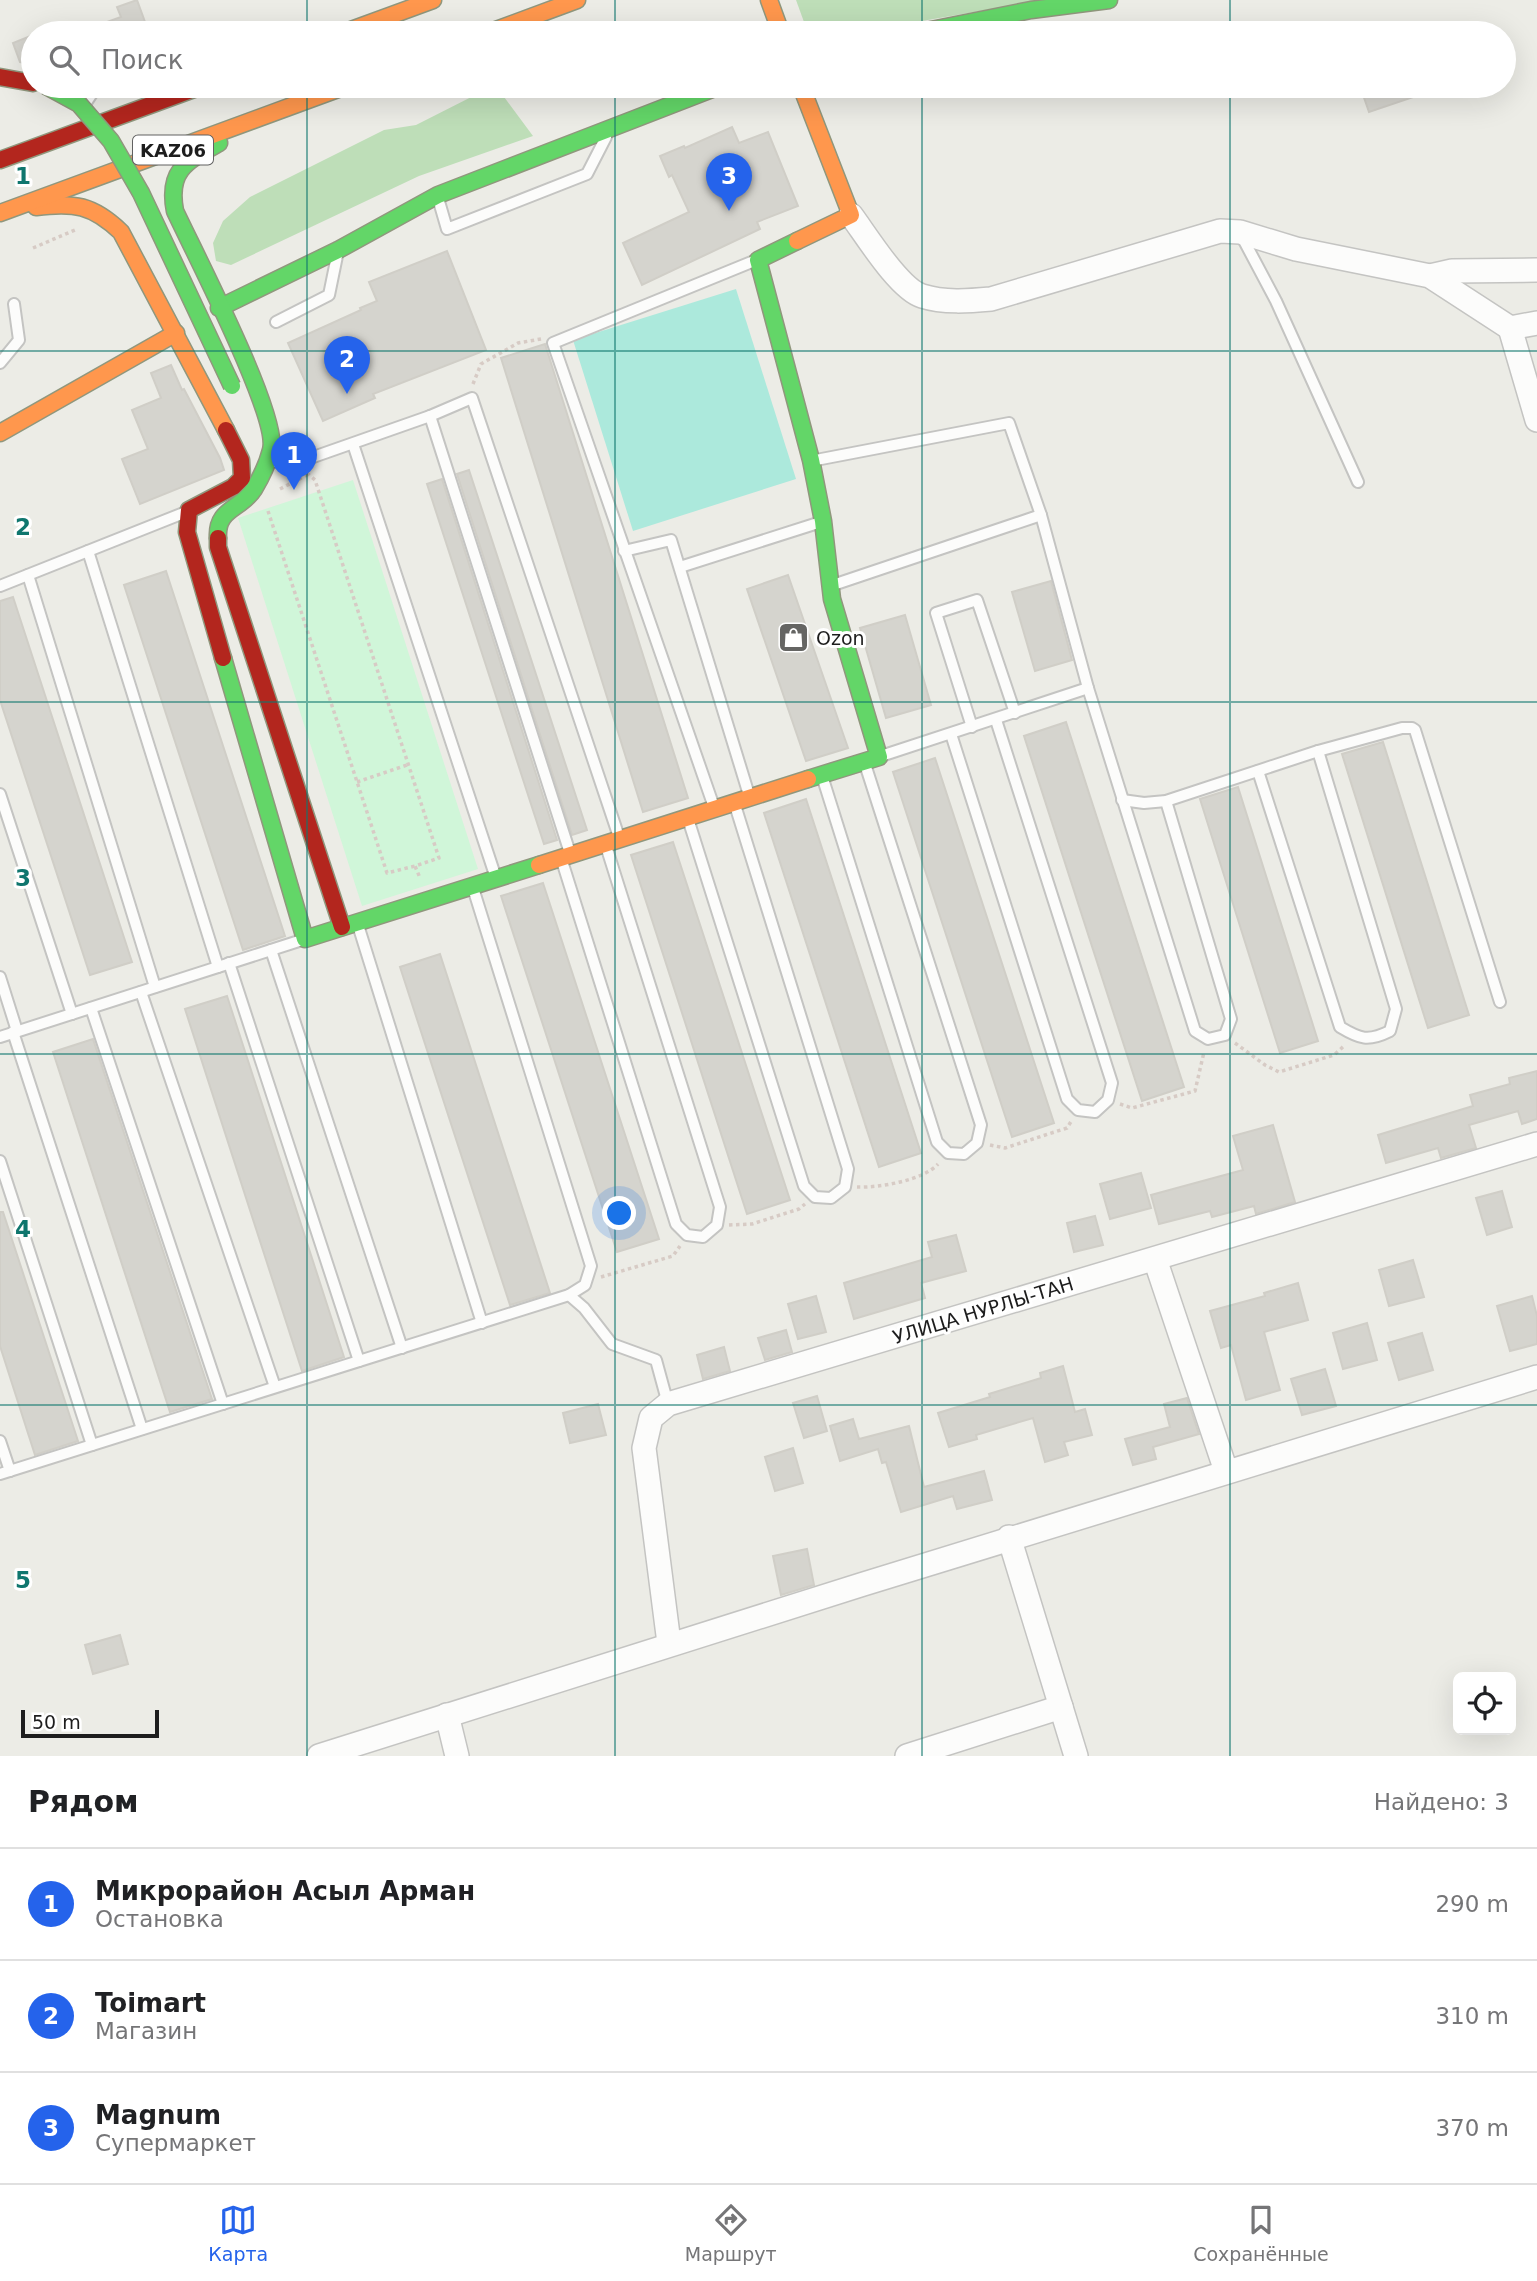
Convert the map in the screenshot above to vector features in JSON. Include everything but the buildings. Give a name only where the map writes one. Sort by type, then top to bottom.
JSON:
[{"type":"main road","points":[[376,21],[433,0]]},
{"type":"main road","points":[[520,21],[577,0]]},
{"type":"main road","points":[[769,0],[777,21]]},
{"type":"main road","points":[[976,21],[1031,10],[1109,0]]},
{"type":"main road","points":[[0,77],[21,81]]},
{"type":"main road","points":[[68,98],[79,104],[111,141],[141,193],[235,392]]},
{"type":"main road","name":"KАZ06","points":[[0,160],[169,98]]},
{"type":"main road","name":"KАZ06","points":[[0,213],[313,98]]},
{"type":"main road","points":[[219,308],[338,250],[438,195],[689,98]]},
{"type":"main road","points":[[0,213],[46,205],[92,208],[121,232],[237,450],[243,469],[242,479],[235,486],[189,510],[187,532],[305,939],[871,759],[832,598],[823,521],[811,460],[758,260],[851,215],[806,98]]},
{"type":"main road","points":[[261,117],[194,157],[179,171],[172,190],[175,211],[261,396],[271,436],[272,448],[253,491],[222,517],[216,527],[218,547],[350,925]]},
{"type":"main road","points":[[0,433],[176,333]]},
{"type":"main road","points":[[255,437],[267,462]]},
{"type":"street","points":[[851,215],[898,278],[920,296],[964,302],[991,299],[1220,231],[1240,232],[1296,248],[1430,276],[1510,328],[1537,420]]},
{"type":"street","points":[[1430,276],[1452,271],[1537,270]]},
{"type":"street","points":[[1510,328],[1537,323]]},
{"type":"street","name":"УЛИЦА НУРЛЫ-ТАН","points":[[668,1405],[1537,1144]]},
{"type":"street","points":[[1155,1259],[1226,1471]]},
{"type":"street","points":[[319,1756],[1009,1537],[1537,1377]]},
{"type":"street","points":[[668,1405],[651,1418],[644,1448],[669,1643]]},
{"type":"street","points":[[1009,1537],[1076,1756]]},
{"type":"street","points":[[907,1756],[1061,1707]]},
{"type":"street","points":[[447,1715],[457,1756]]},
{"type":"lane","points":[[63,137],[88,98]]},
{"type":"lane","points":[[438,195],[447,229],[587,174],[610,128]]},
{"type":"lane","points":[[1240,232],[1276,302],[1358,482]]},
{"type":"lane","points":[[276,322],[329,295],[338,250]]},
{"type":"lane","points":[[715,809],[552,343],[758,260]]},
{"type":"lane","points":[[0,363],[19,340],[14,304]]},
{"type":"lane","points":[[267,462],[302,461],[430,416],[472,398],[612,841],[720,1207],[717,1225],[703,1237],[687,1235],[676,1224],[430,416]]},
{"type":"lane","points":[[811,460],[1009,423],[1041,515],[1088,688],[1195,1031],[1208,1039],[1225,1035],[1231,1019],[1166,801]]},
{"type":"lane","points":[[353,444],[496,878]]},
{"type":"lane","points":[[0,586],[189,510]]},
{"type":"lane","points":[[831,586],[1041,515]]},
{"type":"lane","points":[[680,567],[823,521]]},
{"type":"lane","points":[[624,551],[671,540],[680,567],[742,800],[848,1169],[845,1187],[831,1198],[815,1197],[804,1186],[688,818]]},
{"type":"lane","points":[[88,551],[223,965],[359,1361]]},
{"type":"lane","points":[[28,575],[155,987]]},
{"type":"lane","points":[[972,727],[936,613],[977,600],[1015,713]]},
{"type":"lane","points":[[822,775],[937,1142],[948,1153],[964,1154],[977,1143],[981,1125],[871,759],[1088,688]]},
{"type":"lane","points":[[951,734],[1067,1099],[1078,1110],[1095,1112],[1108,1100],[1112,1083],[996,720]]},
{"type":"lane","points":[[1122,800],[1144,803],[1166,801],[1318,751],[1402,728],[1415,730],[1500,1002]]},
{"type":"lane","points":[[1258,771],[1340,1027],[1356,1037],[1374,1039],[1390,1031],[1396,1009],[1318,751]]},
{"type":"lane","points":[[0,794],[72,1014]]},
{"type":"lane","points":[[0,1441],[5,1472],[569,1295],[586,1282],[591,1266],[472,885]]},
{"type":"lane","points":[[350,925],[482,1323]]},
{"type":"lane","points":[[0,1037],[305,939]]},
{"type":"lane","points":[[271,950],[402,1348]]},
{"type":"lane","points":[[0,977],[15,1032],[142,1429]]},
{"type":"lane","points":[[141,992],[275,1387]]},
{"type":"lane","points":[[91,1007],[223,1404]]},
{"type":"lane","points":[[0,1161],[92,1445]]},
{"type":"lane","points":[[569,1295],[584,1308],[612,1344],[656,1360],[668,1405]]},
{"type":"path","points":[[33,248],[106,217]]},
{"type":"path","points":[[472,398],[474,382],[481,364],[518,343],[537,339],[552,343]]},
{"type":"path","points":[[268,510],[387,873],[439,858],[315,480],[307,475],[302,461]]},
{"type":"path","points":[[275,492],[307,475]]},
{"type":"path","points":[[357,782],[410,764]]},
{"type":"path","points":[[415,866],[428,899]]},
{"type":"path","points":[[1225,1035],[1265,1065],[1279,1072],[1334,1055],[1356,1037]]},
{"type":"path","points":[[1108,1100],[1132,1108],[1195,1091],[1208,1039]]},
{"type":"path","points":[[977,1143],[1005,1148],[1067,1128],[1078,1110]]},
{"type":"path","points":[[845,1187],[875,1188],[931,1172],[948,1153]]},
{"type":"path","points":[[717,1225],[752,1224],[799,1209],[815,1197]]},
{"type":"path","points":[[586,1282],[673,1256],[687,1235]]},
{"type":"green space","points":[[796,0],[1044,0],[922,21],[804,21]]},
{"type":"green space","points":[[469,98],[505,98],[533,136],[419,176],[231,265],[216,261],[213,243],[223,221],[250,197],[384,130],[416,125]]},
{"type":"green space","points":[[353,480],[478,869],[362,906],[238,518]]},
{"type":"shaded area","points":[[736,289],[796,479],[633,531],[573,340]]},
{"type":"traffic: fast","points":[[976,21],[1031,10],[1109,0]]},
{"type":"traffic: fast","points":[[68,98],[79,104],[111,141],[141,193],[232,386]]},
{"type":"traffic: fast","points":[[219,308],[338,250],[438,195],[689,98]]},
{"type":"traffic: fast","points":[[218,538],[221,521],[254,489],[271,450],[270,432],[249,370],[175,211],[174,186],[182,168],[219,143]]},
{"type":"traffic: fast","points":[[797,241],[758,260],[811,460],[823,521],[832,599],[879,757],[808,779]]},
{"type":"traffic: fast","points":[[223,658],[305,939],[539,865]]},
{"type":"traffic: slow","points":[[376,21],[433,0]]},
{"type":"traffic: slow","points":[[520,21],[577,0]]},
{"type":"traffic: slow","points":[[769,0],[777,21]]},
{"type":"traffic: slow","points":[[0,213],[313,98]]},
{"type":"traffic: slow","points":[[797,241],[851,215],[806,98]]},
{"type":"traffic: slow","points":[[36,207],[61,205],[82,208],[101,216],[121,232],[226,430]]},
{"type":"traffic: slow","points":[[0,433],[176,333]]},
{"type":"traffic: slow","points":[[539,865],[808,779]]},
{"type":"traffic: jam","points":[[0,77],[21,81]]},
{"type":"traffic: jam","points":[[0,160],[169,98]]},
{"type":"traffic: jam","points":[[223,658],[187,532],[189,510],[233,487],[242,478],[241,460],[226,430]]},
{"type":"traffic: jam","points":[[218,538],[218,547],[342,927]]},
{"type":"place","name":"Magnum","points":[[729,211]]},
{"type":"place","name":"Toimart","points":[[347,394]]},
{"type":"place","name":"Микрорайон Асыл Арман","points":[[294,490]]},
{"type":"place","name":"Ozon","points":[[793,638]]}]
